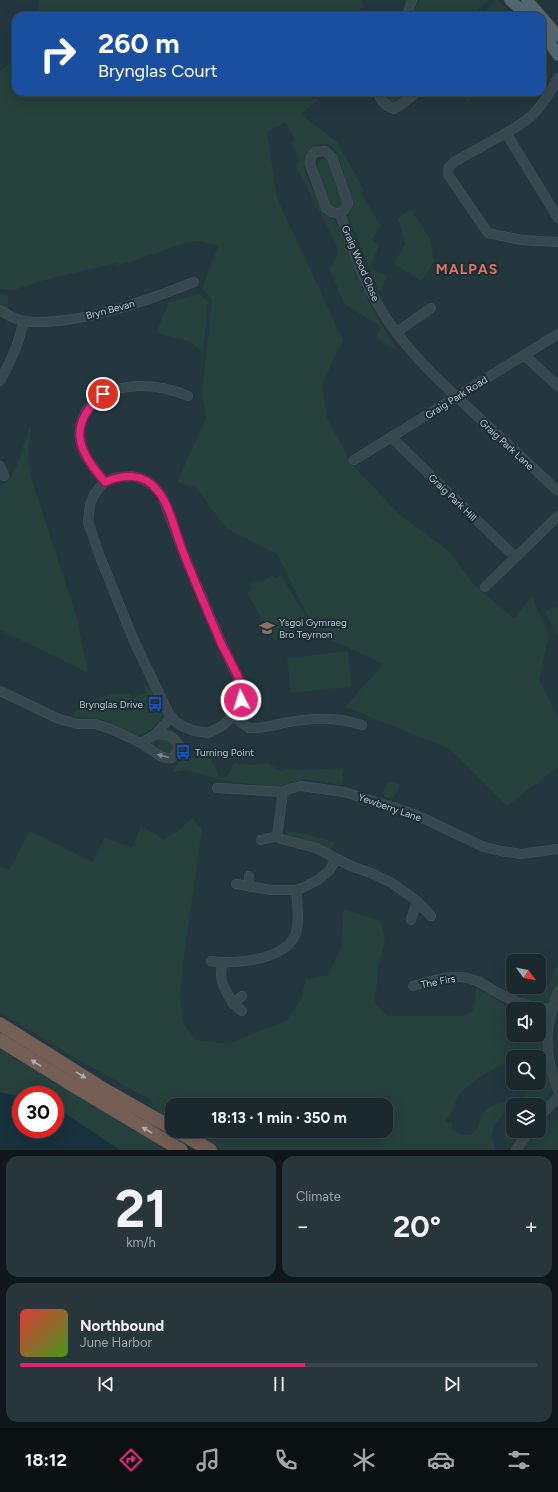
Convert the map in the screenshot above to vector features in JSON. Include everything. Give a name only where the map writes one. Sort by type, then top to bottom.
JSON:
[{"type":"highway","points":[[0,1024],[105,1090],[165,1124]]},
{"type":"highway","points":[[0,1040],[181,1150]]},
{"type":"highway","points":[[189,1138],[210,1150]]},
{"type":"main road","points":[[510,0],[524,12]]},
{"type":"main road","points":[[528,0],[538,12]]},
{"type":"main road","points":[[546,22],[558,36]]},
{"type":"main road","points":[[546,38],[558,55]]},
{"type":"street","points":[[408,12],[412,0]]},
{"type":"street","points":[[558,78],[541,106],[531,117],[454,162],[447,171],[488,233],[522,240],[558,242]]},
{"type":"street","points":[[380,96],[388,106],[394,109],[412,96]]},
{"type":"street","points":[[506,133],[558,218]]},
{"type":"street","name":"Graig Wood Close","points":[[325,151],[332,157],[348,203],[340,214],[332,212],[326,208],[310,164],[311,157],[315,152],[325,151]]},
{"type":"street","name":"Graig Wood Close","points":[[340,214],[368,287],[378,305],[397,332],[429,370],[457,397]]},
{"type":"street","name":"Bryn Bevan","points":[[0,310],[23,321],[32,322],[66,320],[102,312],[164,294],[194,282]]},
{"type":"street","points":[[397,332],[431,308]]},
{"type":"street","points":[[0,381],[13,356],[21,334],[23,321]]},
{"type":"street","name":"Graig Park Road","points":[[354,460],[558,334]]},
{"type":"street","points":[[524,355],[558,386]]},
{"type":"street","points":[[105,482],[96,472],[83,451],[80,439],[80,427],[84,414],[92,404],[103,394],[116,389],[128,387],[140,386],[163,389],[180,392],[188,396]]},
{"type":"street","name":"Graig Park Lane","points":[[457,397],[558,491]]},
{"type":"street","name":"Graig Park Hill","points":[[391,437],[515,557]]},
{"type":"street","points":[[0,466],[4,476]]},
{"type":"street","points":[[130,476],[137,477],[145,479],[158,490],[162,496],[184,555],[221,642],[240,682],[241,700],[233,716],[222,726],[208,733],[195,731],[182,726],[171,717],[134,641],[100,557],[88,522],[88,514],[94,495],[105,482],[114,478],[130,476]]},
{"type":"street","points":[[485,587],[558,516]]},
{"type":"street","points":[[0,691],[59,719],[78,724],[95,724],[106,728],[141,743],[149,747],[156,754],[167,758],[172,758],[177,754],[179,746],[176,739],[164,734],[156,734]]},
{"type":"street","points":[[233,716],[249,728],[261,728],[316,718],[347,720],[362,725]]},
{"type":"street","points":[[141,743],[156,734],[171,717]]},
{"type":"street","name":"Yewberry Lane","points":[[217,788],[283,792],[301,786],[344,792],[414,814],[484,847],[521,854],[558,849]]},
{"type":"street","points":[[277,836],[283,792]]},
{"type":"street","points":[[261,840],[277,836],[286,841],[316,848],[392,883],[417,901],[431,916]]},
{"type":"street","points":[[236,884],[271,890],[296,890],[318,880],[330,870],[336,858]]},
{"type":"street","points":[[249,876],[250,887]]},
{"type":"street","points":[[211,961],[223,963],[245,962],[261,958],[287,945],[296,934],[298,913],[296,890]]},
{"type":"street","points":[[411,920],[417,901]]},
{"type":"street","points":[[223,963],[221,968],[227,995],[233,1004],[242,1011]]},
{"type":"street","name":"The Firs","points":[[413,986],[447,978],[461,977],[479,982],[518,1002],[530,1006],[552,1009]]},
{"type":"street","points":[[558,992],[552,1009],[546,1040],[551,1073],[558,1090]]},
{"type":"street","points":[[233,1004],[242,996]]},
{"type":"street","points":[[546,1109],[558,1097]]},
{"type":"street","points":[[516,1150],[524,1138]]},
{"type":"green space","points":[[40,0],[361,0],[365,6],[360,10],[360,12],[38,12]]},
{"type":"green space","points":[[419,0],[489,0],[476,12],[414,12]]},
{"type":"green space","points":[[496,0],[508,9],[506,12],[483,12]]},
{"type":"green space","points":[[12,62],[12,96],[319,96],[317,101],[300,114],[337,142],[364,190],[361,193],[381,226],[372,240],[379,246],[371,264],[372,269],[387,276],[380,293],[348,217],[353,204],[341,164],[334,148],[327,144],[320,144],[313,147],[306,158],[305,171],[323,213],[335,220],[339,227],[369,302],[397,350],[376,338],[381,327],[344,304],[330,269],[338,253],[336,244],[295,164],[300,161],[291,143],[295,140],[286,122],[267,132],[277,198],[343,340],[322,384],[327,418],[351,463],[398,513],[449,551],[476,587],[514,618],[532,596],[549,636],[539,680],[558,717],[558,767],[507,806],[450,749],[345,707],[383,664],[316,633],[277,554],[226,528],[196,488],[177,482],[206,419],[202,392],[212,299],[202,289],[218,246],[199,241],[185,243],[118,266],[117,263],[44,280],[11,291],[0,289],[0,71]]},
{"type":"green space","points":[[384,96],[408,96],[402,101],[391,105]]},
{"type":"green space","points":[[463,96],[477,96],[467,102]]},
{"type":"green space","points":[[324,158],[330,160],[344,200],[343,206],[339,208],[333,208],[326,201],[317,163]]},
{"type":"green space","points":[[411,209],[430,239],[434,261],[422,282],[394,264],[405,244],[398,218]]},
{"type":"green space","points":[[0,293],[8,296],[8,310],[0,305]]},
{"type":"green space","points":[[199,294],[208,302],[203,353],[189,341],[156,333],[169,302]]},
{"type":"green space","points":[[31,424],[28,459],[32,481],[77,618],[88,673],[0,630],[0,487],[12,474],[20,458]]},
{"type":"green space","points":[[273,575],[275,578],[281,575],[309,622],[275,641],[247,593],[253,590],[250,585],[260,580],[261,582]]},
{"type":"green space","points":[[558,605],[558,637],[545,612]]},
{"type":"green space","points":[[348,651],[351,687],[291,693],[287,658]]},
{"type":"green space","points":[[150,685],[163,715],[158,722],[139,736],[109,722],[95,718],[73,717],[72,715],[84,705],[109,695],[130,694],[132,699],[146,692],[144,687]]},
{"type":"green space","points":[[166,738],[173,743],[174,746],[169,753],[166,754],[159,749],[158,746],[163,739]]},
{"type":"green space","points":[[186,755],[201,756],[211,759],[219,777],[226,777],[234,763],[250,765],[267,763],[281,771],[292,768],[301,770],[344,768],[341,785],[303,779],[275,788],[214,779],[186,770],[173,772],[179,761]]},
{"type":"green space","points":[[390,782],[398,784],[399,787],[392,798],[385,797],[382,793],[387,784]]},
{"type":"green space","points":[[192,818],[202,829],[183,963],[180,996],[183,1022],[196,1040],[228,1044],[287,1020],[301,999],[306,979],[328,975],[341,948],[344,909],[381,921],[385,939],[378,969],[375,1004],[388,1016],[463,1016],[472,1012],[475,1003],[476,987],[506,1005],[506,1042],[541,1042],[542,1050],[506,1050],[506,1064],[492,1070],[468,1086],[457,1098],[453,1111],[445,1121],[452,1124],[452,1130],[463,1135],[470,1135],[476,1130],[482,1115],[487,1109],[498,1103],[506,1101],[506,1110],[495,1125],[492,1135],[495,1150],[220,1150],[199,1138],[393,1138],[393,1098],[165,1098],[165,1118],[153,1110],[152,1101],[63,1051],[0,1013],[0,866],[9,870],[30,831],[93,862],[104,838],[132,847],[141,826],[163,839],[175,833]]},
{"type":"green space","points":[[285,831],[302,833],[334,842],[331,851],[311,842],[289,836]]},
{"type":"green space","points":[[558,962],[558,989],[551,1001],[534,1002],[522,1000],[521,998],[526,994],[546,994],[546,987],[548,986]]},
{"type":"green space","points":[[0,1049],[61,1086],[12,1086],[12,1115],[0,1112]]},
{"type":"green space","points":[[546,1073],[552,1090],[546,1098],[522,1098],[526,1090],[546,1090]]},
{"type":"green space","points":[[64,1088],[166,1150],[102,1150],[64,1131]]},
{"type":"green space","points":[[546,1120],[558,1120],[558,1150],[522,1150],[530,1138],[546,1138]]},
{"type":"green space","points":[[506,1127],[506,1138],[518,1138],[514,1144],[505,1140],[503,1133]]},
{"type":"water","points":[[0,1092],[12,1095],[12,1138],[64,1138],[64,1113],[120,1150],[0,1150]]},
{"type":"place","name":"Ysgol Gymraeg Bro Teyrnon","points":[[267,628]]},
{"type":"place","name":"Brynglas Drive","points":[[155,704]]},
{"type":"place","name":"Turning Point","points":[[183,752]]},
{"type":"district","name":"MALPAS","points":[[467,269]]},
{"type":"route","points":[[103,394],[84,414],[80,427],[80,439],[83,451],[96,472],[105,482],[114,478],[130,476],[137,477],[145,479],[158,490],[165,503],[184,555],[221,642],[240,682],[241,700]]}]
